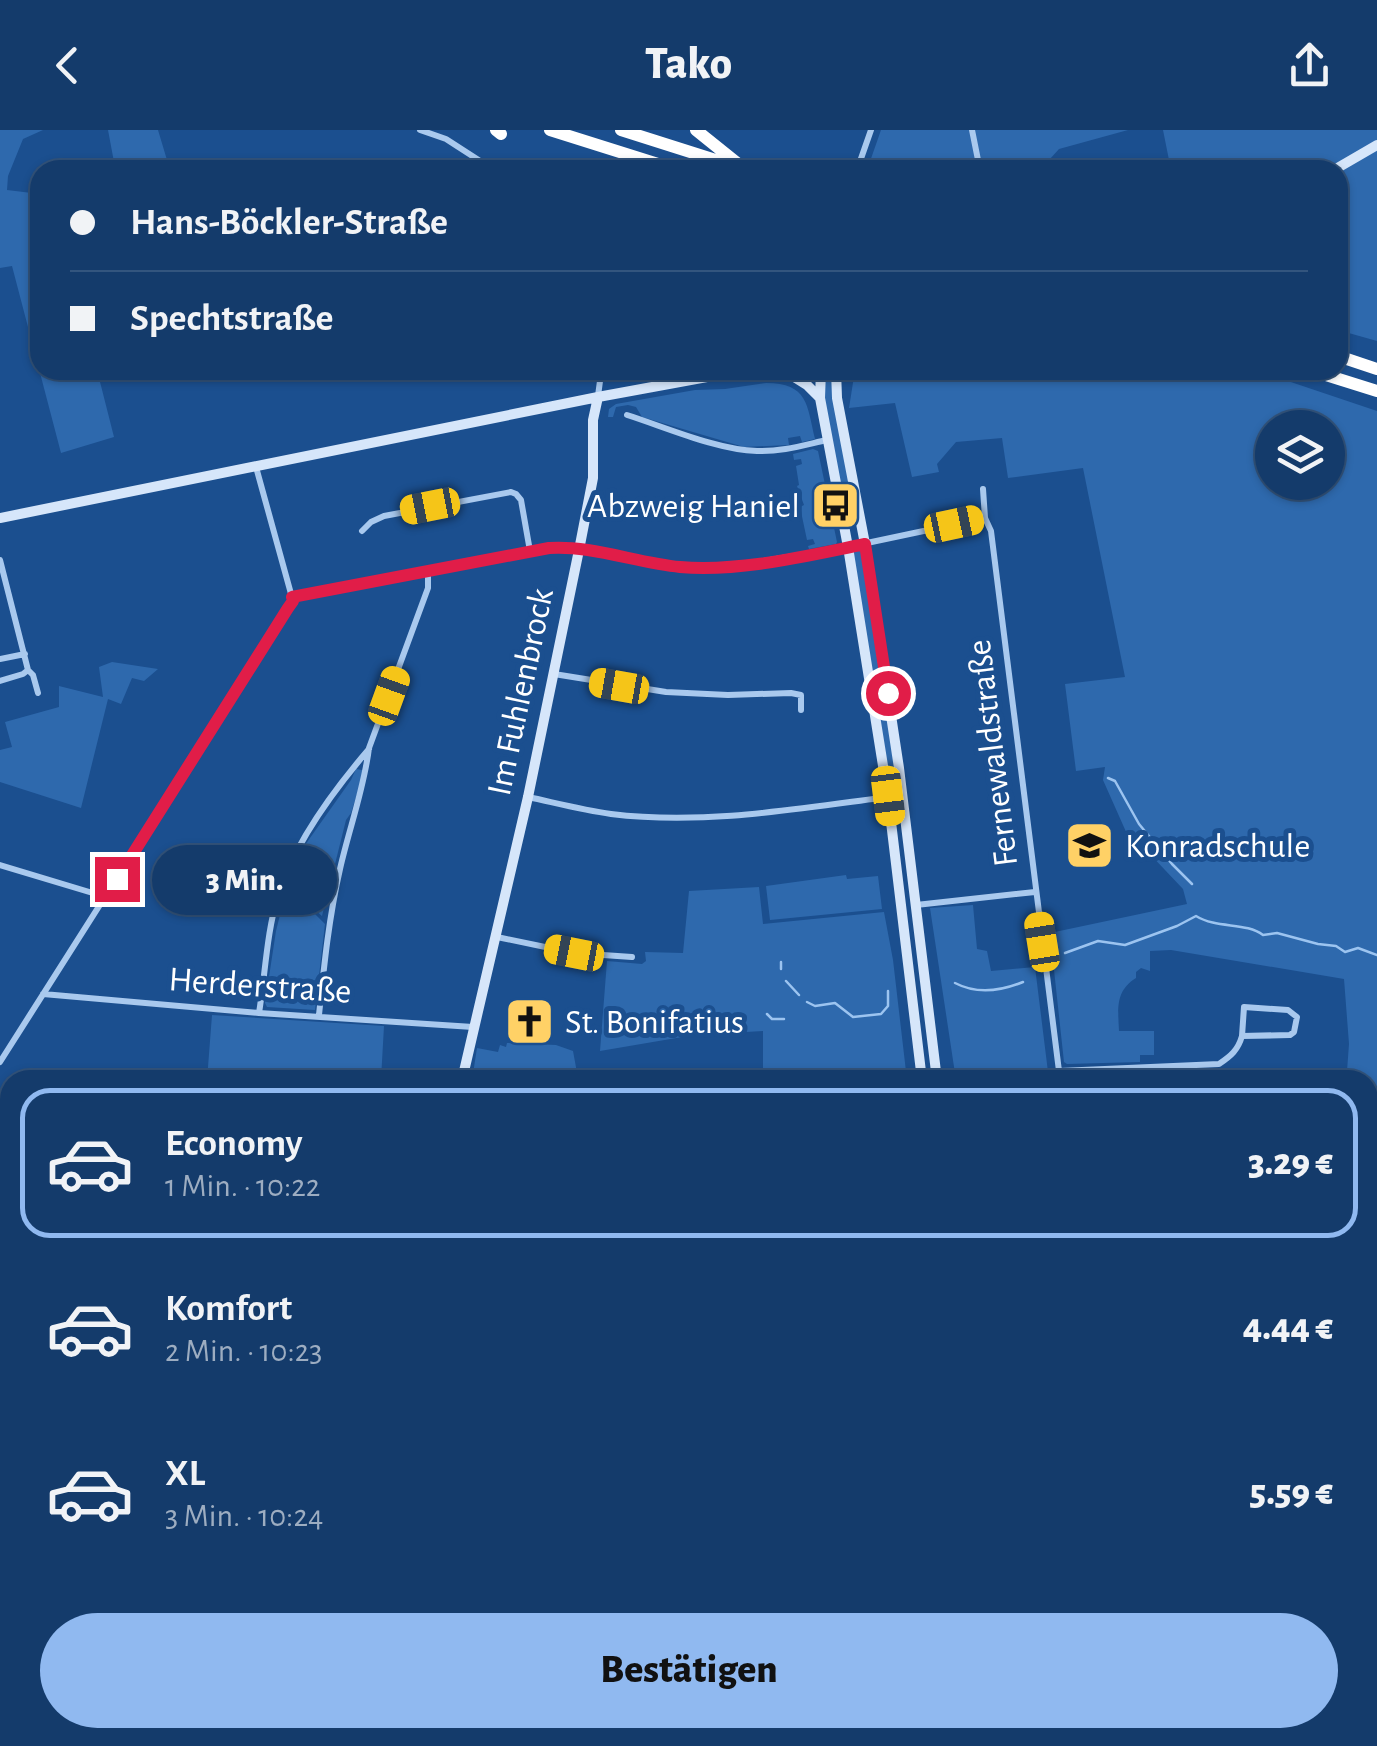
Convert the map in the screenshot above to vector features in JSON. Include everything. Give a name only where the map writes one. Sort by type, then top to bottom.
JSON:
[{"type":"highway","points":[[550,130],[645,160]]},
{"type":"highway","points":[[621,130],[716,160]]},
{"type":"highway","points":[[696,130],[734,160]]},
{"type":"highway","points":[[1348,359],[1377,369]]},
{"type":"highway","points":[[1342,380],[1377,391]]},
{"type":"main road","points":[[1348,162],[1377,145]]},
{"type":"main road","points":[[0,518],[691,380]]},
{"type":"main road","points":[[799,380],[820,398]]},
{"type":"main road","points":[[821,380],[820,398],[888,796],[921,1070]]},
{"type":"main road","points":[[837,380],[903,794],[936,1070]]},
{"type":"main road","name":"Im Fuhlenbrock","points":[[464,1070],[528,797],[579,550],[592,478],[593,420],[598,397]]},
{"type":"street","points":[[420,130],[446,139],[480,160]]},
{"type":"street","points":[[860,160],[871,130]]},
{"type":"street","points":[[972,130],[978,160]]},
{"type":"street","points":[[598,397],[600,380]]},
{"type":"street","points":[[627,415],[738,450],[759,452],[828,440]]},
{"type":"street","points":[[0,1062],[293,601],[256,467]]},
{"type":"street","name":"Fernewaldstraße","points":[[983,490],[1058,1070]]},
{"type":"street","points":[[362,530],[384,516],[511,492],[521,500],[530,551]]},
{"type":"street","points":[[292,597],[557,547],[656,564],[728,567],[865,544],[984,518]]},
{"type":"street","points":[[0,560],[28,670],[38,693]]},
{"type":"street","points":[[319,1016],[326,940],[370,748],[428,588],[428,570]]},
{"type":"street","points":[[0,659],[25,654]]},
{"type":"street","points":[[0,681],[28,670]]},
{"type":"street","points":[[553,674],[666,692],[792,693],[801,695],[802,710]]},
{"type":"street","points":[[259,1012],[276,900],[289,864],[370,748]]},
{"type":"street","points":[[528,797],[609,814],[674,817],[735,815],[903,794]]},
{"type":"street","points":[[0,865],[106,897]]},
{"type":"street","points":[[916,905],[1035,892]]},
{"type":"street","points":[[496,937],[574,953],[632,957]]},
{"type":"street","name":"Herderstraße","points":[[43,994],[473,1026]]},
{"type":"street","name":"Fernewaldstraße","points":[[1132,1070],[1220,1064],[1240,1044],[1244,1007],[1288,1010],[1297,1018],[1290,1035],[1242,1036]]},
{"type":"shaded area","points":[[0,130],[43,130],[23,139],[8,176],[7,190],[30,193],[30,335],[12,266],[0,268]]},
{"type":"shaded area","points":[[108,130],[158,130],[167,160],[114,160]]},
{"type":"shaded area","points":[[881,130],[1128,130],[1059,149],[1049,160],[870,160]]},
{"type":"shaded area","points":[[1163,130],[1377,130],[1377,341],[1348,333],[1348,160],[1169,160]]},
{"type":"shaded area","points":[[42,380],[100,380],[114,437],[61,453]]},
{"type":"shaded area","points":[[825,380],[832,380],[859,525],[848,527]]},
{"type":"shaded area","points":[[853,380],[1285,380],[1377,411],[1377,1070],[1347,1070],[1344,979],[1171,950],[1150,951],[1150,971],[1141,968],[1136,972],[1136,978],[1124,989],[1119,1001],[1119,1031],[1154,1031],[1154,1055],[1140,1055],[1140,1062],[1064,1062],[1050,933],[1187,904],[1183,889],[1127,834],[1103,780],[1105,767],[1076,771],[1065,684],[1125,677],[1083,468],[1008,478],[1002,438],[956,442],[937,464],[939,472],[912,477],[895,403],[849,408]]},
{"type":"shaded area","points":[[766,383],[798,392],[807,406],[815,439],[802,442],[800,436],[788,438],[789,445],[744,447],[642,417],[636,407],[628,405],[616,407],[613,417],[608,417],[609,409],[616,404]]},
{"type":"shaded area","points":[[818,451],[837,542],[809,549],[815,544],[813,539],[807,540],[800,507],[804,505],[797,486],[796,466],[802,464],[801,459],[794,460],[793,454]]},
{"type":"shaded area","points":[[861,551],[899,784],[888,785],[853,553]]},
{"type":"shaded area","points":[[112,662],[158,669],[144,681],[132,678],[121,704],[108,699],[81,808],[0,782],[0,750],[12,747],[5,722],[59,707],[59,686],[103,697],[99,667]]},
{"type":"shaded area","points":[[356,769],[362,770],[363,775],[346,820],[322,916],[313,912],[325,924],[315,1010],[267,1007],[276,931],[293,862]]},
{"type":"shaded area","points":[[846,875],[847,879],[878,876],[882,909],[770,920],[766,886]]},
{"type":"shaded area","points":[[759,887],[763,924],[884,912],[906,1070],[763,1070],[763,1031],[694,1035],[600,1051],[607,961],[642,964],[646,961],[645,952],[683,953],[689,891]]},
{"type":"shaded area","points":[[973,905],[977,949],[987,951],[991,971],[1035,967],[1048,1070],[954,1070],[930,908]]},
{"type":"shaded area","points":[[212,1015],[384,1026],[382,1070],[208,1070]]},
{"type":"shaded area","points":[[507,1043],[556,1045],[573,1051],[577,1070],[474,1070],[477,1048],[498,1052],[500,1045],[506,1047]]},
{"type":"waterway","points":[[1108,778],[1115,781],[1139,824],[1192,884]]},
{"type":"waterway","points":[[1065,953],[1098,941],[1125,945],[1196,916],[1263,935],[1277,933],[1336,946],[1345,952],[1358,948],[1377,955]]},
{"type":"waterway","points":[[781,962],[781,969]]},
{"type":"waterway","points":[[786,981],[799,995]]},
{"type":"waterway","points":[[955,983],[989,990],[1023,982]]},
{"type":"waterway","points":[[807,1002],[815,1006],[835,1003],[853,1017],[881,1014],[888,1006],[888,991]]},
{"type":"waterway","points":[[767,1014],[772,1019],[784,1019]]},
{"type":"place","name":"Abzweig Haniel","points":[[835,506]]},
{"type":"place","name":"Konradschule","points":[[1090,846]]},
{"type":"place","name":"St. Bonifatius","points":[[530,1022]]},
{"type":"route","points":[[117,879],[292,597],[549,548],[695,568],[728,567],[865,544],[888,693]]}]
